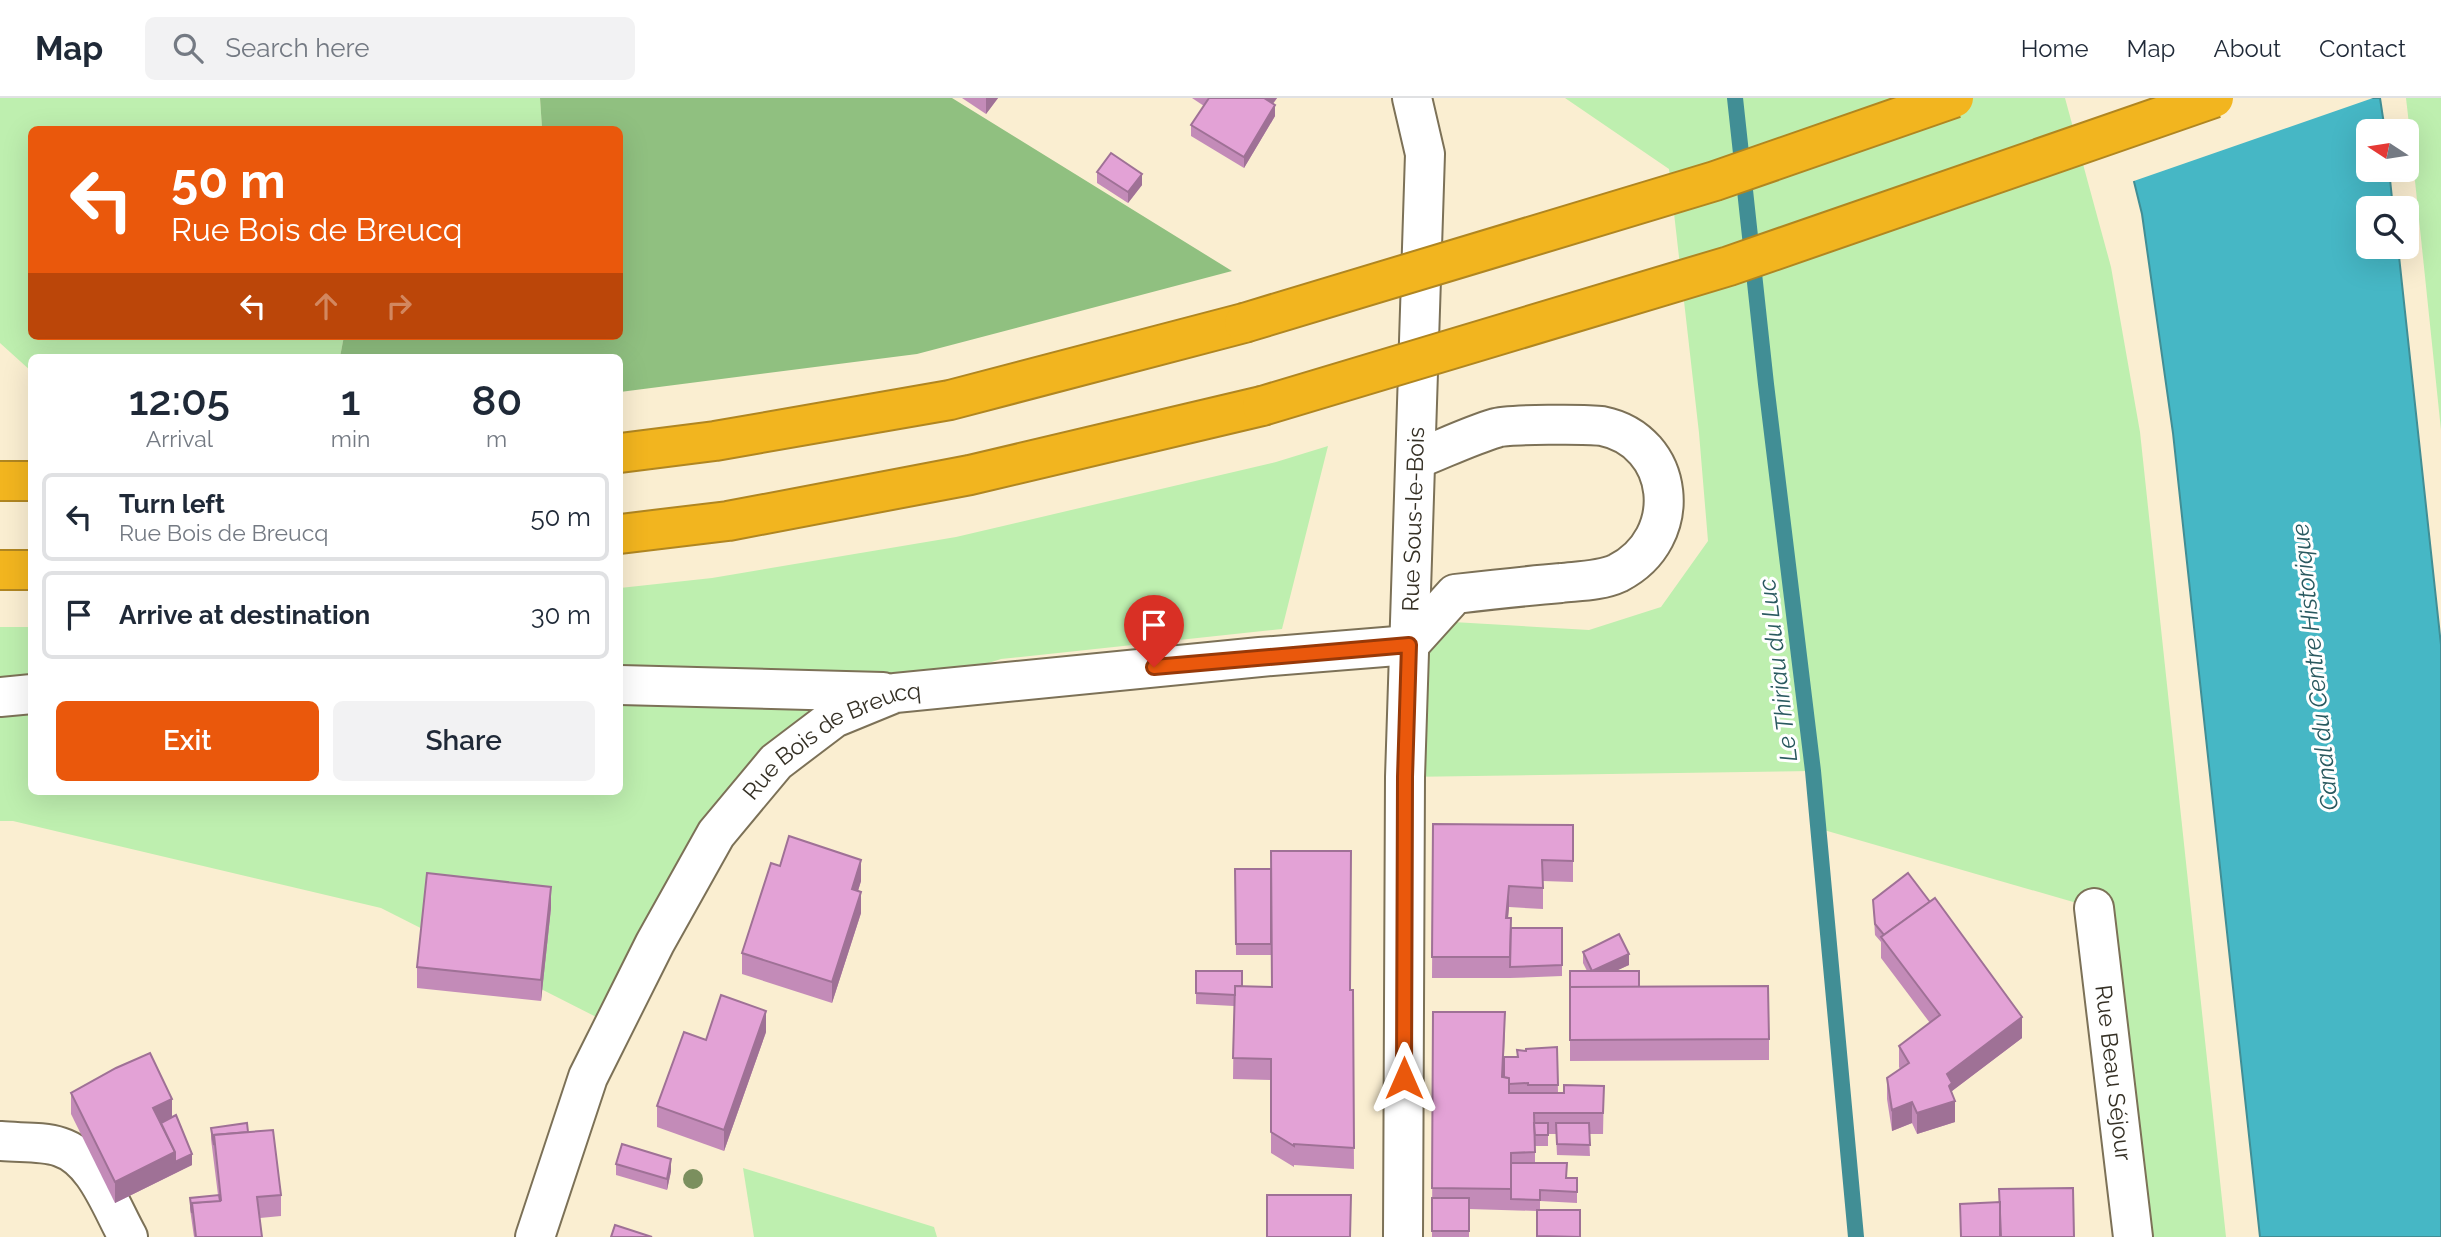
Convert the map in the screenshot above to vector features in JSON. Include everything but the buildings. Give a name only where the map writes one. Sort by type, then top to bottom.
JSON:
[{"type":"highway","points":[[623,453],[715,440],[950,400],[1244,323],[1715,181],[1954,98]]},
{"type":"highway","points":[[623,534],[728,521],[970,475],[1262,405],[1730,266],[2214,98]]},
{"type":"highway","points":[[0,481],[28,481]]},
{"type":"highway","points":[[0,570],[28,570]]},
{"type":"street","name":"Rue Sous-le-Bois","points":[[1403,1237],[1405,791],[1426,154],[1412,98]]},
{"type":"street","points":[[1409,645],[1455,594],[1615,575],[1638,561],[1654,541],[1663,518],[1664,494],[1657,470],[1644,449],[1625,434],[1601,426],[1499,426],[1417,459]]},
{"type":"street","name":"Rue Bois de Breucq","points":[[535,1237],[588,1077],[655,943],[716,834],[776,762],[834,718],[895,692],[1409,645]]},
{"type":"street","points":[[623,685],[895,692]]},
{"type":"street","points":[[0,697],[28,694]]},
{"type":"street","name":"Rue Beau Séjour","points":[[2094,908],[2133,1237]]},
{"type":"street","points":[[0,1141],[60,1146],[80,1157],[96,1178],[128,1237]]},
{"type":"green space","points":[[0,98],[540,98],[542,126],[28,126],[28,340],[343,340],[341,354],[28,354],[28,368],[0,343]]},
{"type":"green space","points":[[540,98],[952,98],[1232,271],[917,354],[623,392],[623,354],[341,354],[343,340],[623,340],[623,126],[542,126]]},
{"type":"green space","points":[[1565,98],[2065,98],[2111,267],[2140,432],[2226,1237],[2133,1237],[2094,908],[1817,828],[1812,771],[1405,777],[1408,717],[1436,621],[1589,630],[1661,607],[1708,541],[1699,433],[1669,169]]},
{"type":"green space","points":[[2406,98],[2441,98],[2441,430],[2419,219],[2419,196],[2417,196],[2415,182],[2419,182],[2419,119],[2408,119]]},
{"type":"green space","points":[[1328,446],[1282,629],[1001,659],[895,693],[776,762],[614,1026],[381,908],[13,821],[0,821],[0,627],[28,627],[28,795],[623,795],[623,588],[712,578],[956,537],[1276,462]]},
{"type":"green space","points":[[743,1168],[934,1227],[937,1237],[754,1237]]},
{"type":"water","name":"Canal du Centre Historique","points":[[2109,98],[2380,98],[2383,119],[2356,119],[2356,182],[2390,182],[2392,196],[2356,196],[2356,259],[2399,259],[2441,645],[2441,1237],[2260,1237],[2173,433],[2142,214],[2120,125]]},
{"type":"pier","points":[[2105,98],[2373,98],[2131,182],[2117,126]]},
{"type":"waterway","name":"Le Thiriau du Luc","points":[[1735,98],[1766,384],[1813,771],[1856,1237]]},
{"type":"route","points":[[1154,667],[1409,645],[1405,777],[1404,1078]]}]
